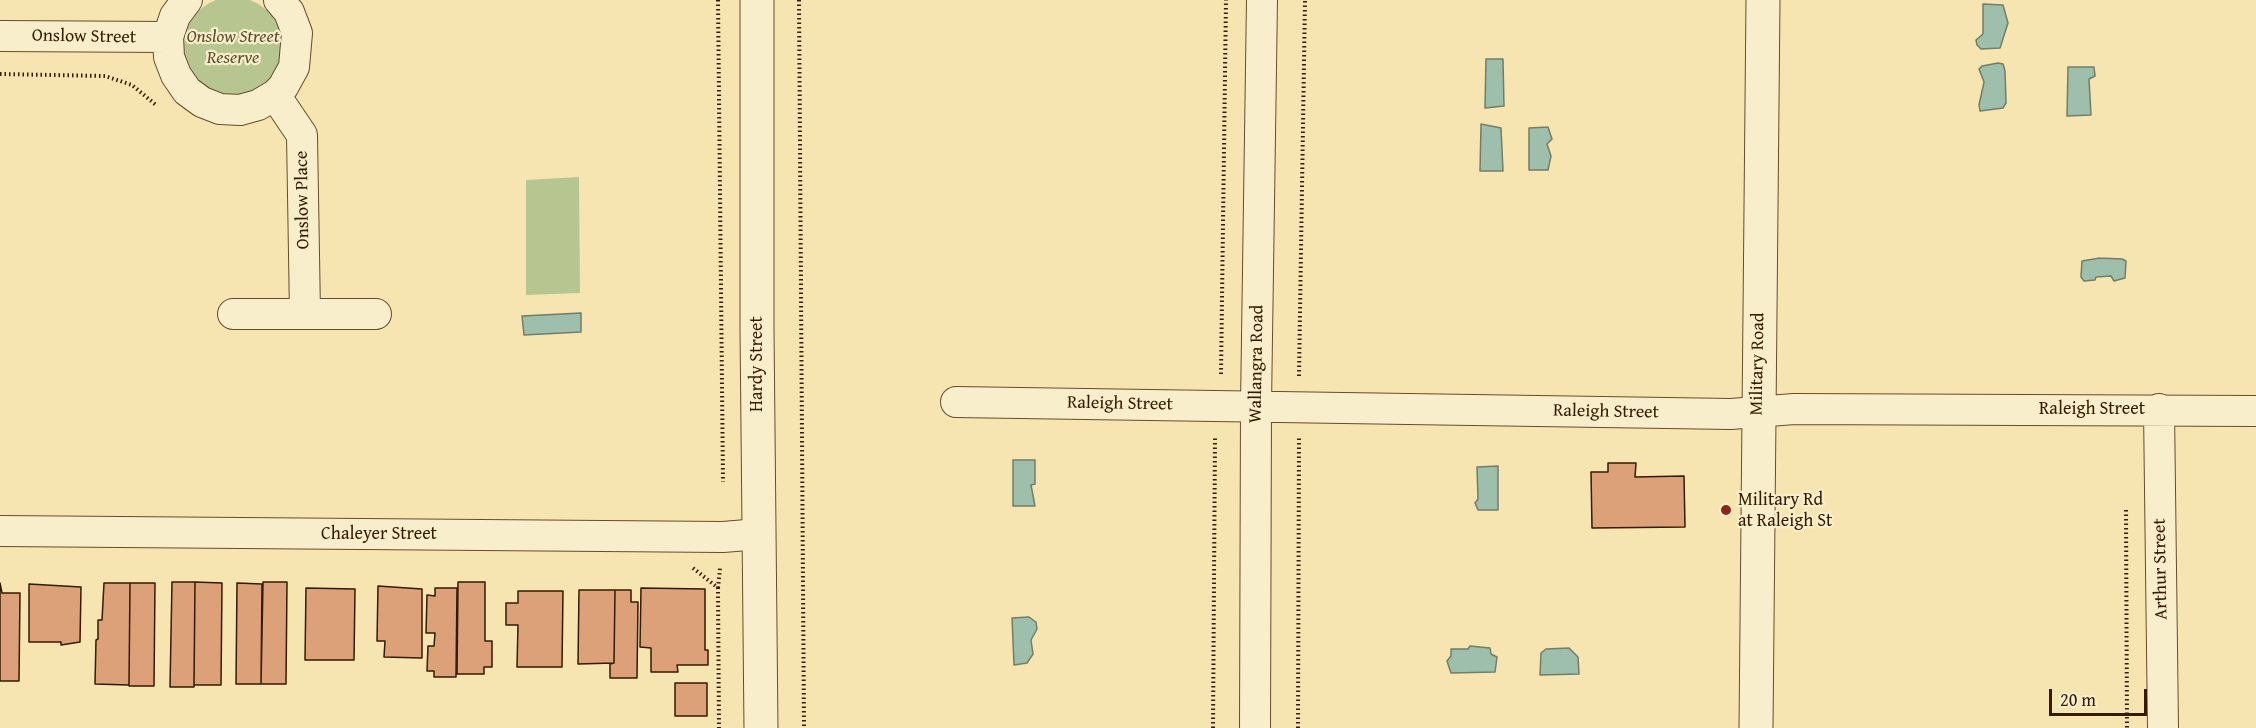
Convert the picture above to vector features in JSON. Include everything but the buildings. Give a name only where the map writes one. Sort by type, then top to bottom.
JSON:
[{"type":"street","points":[[187,0],[175,16],[168,37],[169,57],[176,75],[187,91],[202,102],[220,109],[240,110],[258,105],[275,95],[290,77],[297,56],[298,44],[294,22],[279,0]]},
{"type":"street","name":"Hardy Street","points":[[757,0],[761,728]]},
{"type":"street","name":"Wallangra Road","points":[[1255,728],[1256,405],[1262,0]]},
{"type":"street","name":"Military Road","points":[[1756,728],[1757,410],[1763,0]]},
{"type":"street","name":"Onslow Street","points":[[0,36],[168,37]]},
{"type":"street","name":"Onslow Place","points":[[275,95],[302,135],[305,314]]},
{"type":"street","points":[[233,314],[376,314]]},
{"type":"street","name":"Raleigh Street","points":[[956,402],[1731,414],[1757,410],[2159,409],[2256,411]]},
{"type":"street","name":"Arthur Street","points":[[2159,409],[2163,728]]},
{"type":"street","name":"Chaleyer Street","points":[[0,531],[723,537],[759,534]]},
{"type":"path","points":[[718,0],[723,537],[718,588],[719,728]]},
{"type":"path","points":[[799,0],[804,728]]},
{"type":"path","points":[[1213,728],[1215,433],[1226,405],[1220,367],[1226,0]]},
{"type":"path","points":[[1298,728],[1299,406],[1305,0]]},
{"type":"path","points":[[2126,502],[2127,728]]},
{"type":"path","points":[[690,562],[694,570],[718,588]]},
{"type":"green space","name":"Onslow Street Reserve","points":[[233,-3],[252,1],[267,12],[278,27],[282,46],[278,65],[267,80],[252,91],[233,95],[214,91],[199,80],[188,65],[184,46],[188,27],[199,12],[214,1]]},
{"type":"green space","points":[[579,177],[580,293],[526,295],[526,180]]},
{"type":"shaded area","points":[[1983,4],[2003,5],[2008,23],[2000,48],[1981,49],[1977,45],[1976,40],[1983,34]]},
{"type":"shaded area","points":[[1486,59],[1503,59],[1504,106],[1485,108]]},
{"type":"shaded area","points":[[2003,64],[2005,71],[2006,103],[2003,108],[1980,111],[1979,105],[1984,82],[1979,69],[1982,66]]},
{"type":"shaded area","points":[[2068,67],[2094,67],[2095,76],[2089,79],[2091,115],[2067,116]]},
{"type":"shaded area","points":[[1481,124],[1501,128],[1503,171],[1480,171]]},
{"type":"shaded area","points":[[1548,127],[1552,139],[1547,144],[1551,156],[1548,170],[1529,170],[1529,128]]},
{"type":"shaded area","points":[[2100,258],[2126,261],[2125,278],[2114,281],[2111,276],[2096,277],[2095,280],[2084,281],[2081,277],[2082,261]]},
{"type":"shaded area","points":[[581,313],[581,332],[524,335],[522,316]]},
{"type":"shaded area","points":[[1013,460],[1035,460],[1035,484],[1031,485],[1035,506],[1013,506]]},
{"type":"shaded area","points":[[1498,466],[1498,510],[1478,510],[1475,503],[1478,499],[1477,467]]},
{"type":"shaded area","points":[[1029,617],[1036,622],[1037,629],[1031,640],[1033,654],[1027,663],[1014,665],[1012,618]]},
{"type":"shaded area","points":[[1470,646],[1490,648],[1491,654],[1497,657],[1495,672],[1451,673],[1447,661],[1451,656],[1451,649],[1468,649]]},
{"type":"shaded area","points":[[1569,648],[1578,657],[1579,674],[1540,675],[1541,653],[1546,649]]},
{"type":"place","name":"Military Rd at Raleigh St","points":[[1726,510]]}]
